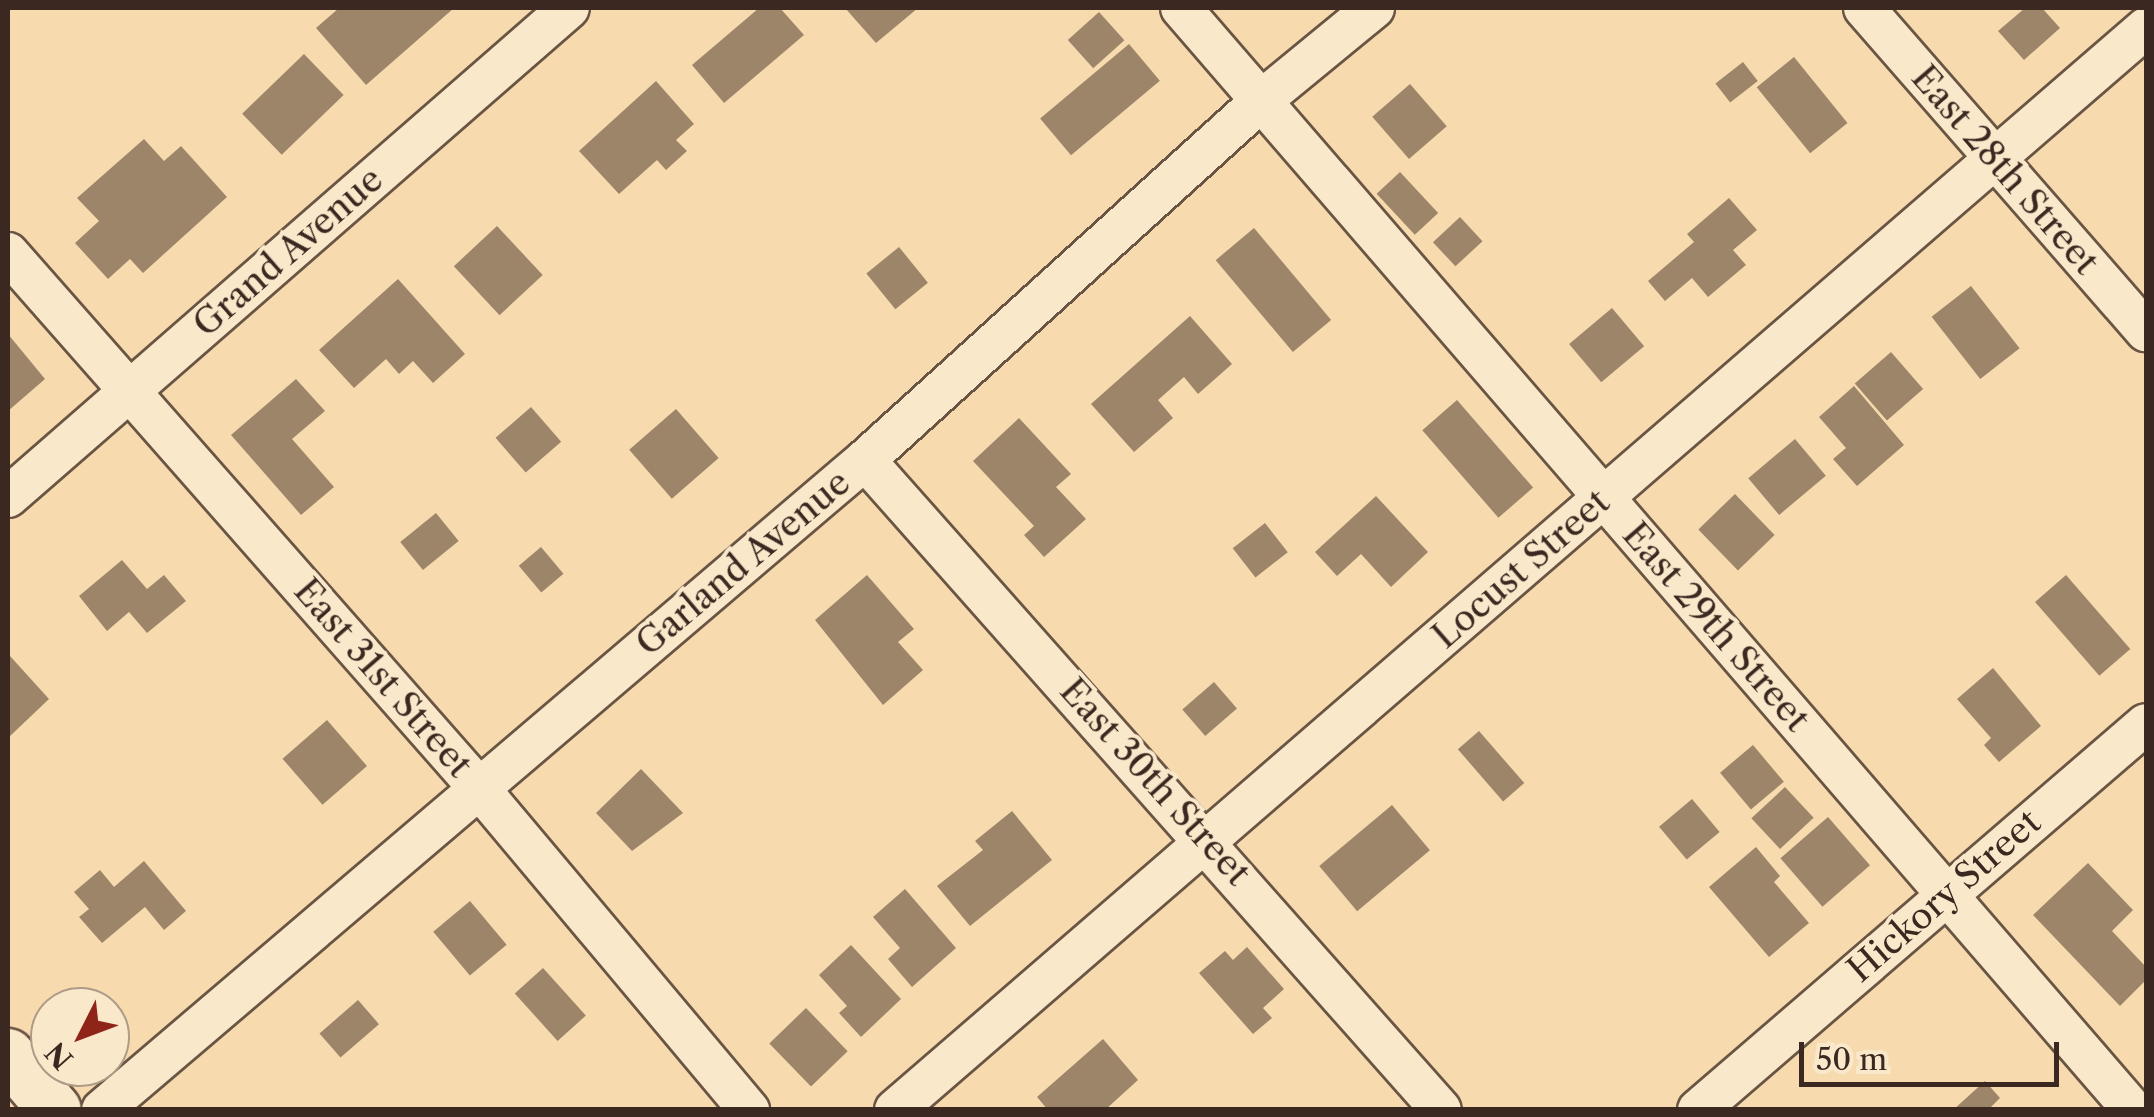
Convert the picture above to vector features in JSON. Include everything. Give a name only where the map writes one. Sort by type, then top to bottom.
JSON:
[{"type":"street","name":"Grand Avenue","points":[[8,498],[569,8]]},
{"type":"street","name":"East 29th Street","points":[[1181,8],[2133,1110]]},
{"type":"street","name":"Garland Avenue","points":[[102,1110],[865,460],[1262,100],[1374,8]]},
{"type":"street","name":"East 28th Street","points":[[1864,8],[2146,331]]},
{"type":"street","name":"Locust Street","points":[[896,1110],[2146,28]]},
{"type":"street","name":"East 31st Street","points":[[8,254],[478,787],[749,1110]]},
{"type":"street","name":"East 30th Street","points":[[865,460],[1208,839],[1441,1110]]},
{"type":"street","name":"Hickory Street","points":[[1698,1110],[2146,724]]},
{"type":"street","points":[[8,1055],[55,1110]]},
{"type":"building","points":[[339,8],[454,8],[366,85],[316,28]]},
{"type":"building","points":[[759,8],[780,8],[804,35],[724,103],[692,65]]},
{"type":"building","points":[[845,8],[918,8],[876,43]]},
{"type":"building","points":[[2025,8],[2042,8],[2060,28],[2024,60],[1998,31]]},
{"type":"building","points":[[1099,12],[1124,40],[1093,68],[1068,40]]},
{"type":"building","points":[[1129,44],[1160,81],[1071,155],[1040,119]]},
{"type":"building","points":[[304,54],[344,95],[282,155],[242,114]]},
{"type":"building","points":[[1794,57],[1847,123],[1810,153],[1757,87]]},
{"type":"building","points":[[1743,62],[1758,81],[1730,102],[1715,84]]},
{"type":"building","points":[[656,81],[694,124],[676,140],[687,151],[666,170],[657,160],[619,194],[579,151]]},
{"type":"building","points":[[1410,84],[1447,126],[1409,159],[1372,117]]},
{"type":"building","points":[[144,139],[164,161],[181,146],[227,197],[143,273],[130,259],[108,279],[75,243],[99,221],[77,198]]},
{"type":"building","points":[[1400,172],[1438,213],[1415,235],[1377,194]]},
{"type":"building","points":[[1729,198],[1757,230],[1733,250],[1746,265],[1708,297],[1692,278],[1665,301],[1648,281],[1694,242],[1687,234]]},
{"type":"building","points":[[1460,217],[1483,241],[1455,266],[1433,242]]},
{"type":"building","points":[[497,226],[543,275],[500,315],[454,266]]},
{"type":"building","points":[[1254,228],[1331,320],[1293,352],[1216,260]]},
{"type":"building","points":[[899,247],[928,283],[895,309],[866,273]]},
{"type":"building","points":[[398,279],[465,354],[433,383],[413,361],[399,374],[386,359],[354,388],[319,350]]},
{"type":"building","points":[[1971,286],[2020,348],[1980,379],[1932,317]]},
{"type":"building","points":[[1612,308],[1644,346],[1601,382],[1569,344]]},
{"type":"building","points":[[1190,316],[1232,364],[1198,394],[1184,377],[1158,400],[1173,418],[1134,452],[1091,404]]},
{"type":"building","points":[[8,334],[45,379],[8,411]]},
{"type":"building","points":[[1891,352],[1923,389],[1887,420],[1855,383]]},
{"type":"building","points":[[296,379],[325,411],[292,439],[334,487],[301,515],[231,435]]},
{"type":"building","points":[[1854,386],[1904,445],[1857,486],[1833,459],[1846,448],[1819,417]]},
{"type":"building","points":[[1457,400],[1533,488],[1498,518],[1422,430]]},
{"type":"building","points":[[531,407],[561,442],[526,473],[496,438]]},
{"type":"building","points":[[676,409],[719,458],[672,499],[629,450]]},
{"type":"building","points":[[1019,418],[1071,474],[1056,487],[1086,519],[1044,557],[1024,535],[1034,526],[973,461]]},
{"type":"building","points":[[1795,439],[1826,476],[1779,515],[1748,478]]},
{"type":"building","points":[[1735,494],[1775,535],[1738,570],[1698,529]]},
{"type":"building","points":[[1376,496],[1428,552],[1391,587],[1361,554],[1337,576],[1315,552]]},
{"type":"building","points":[[436,513],[459,541],[423,570],[400,542]]},
{"type":"building","points":[[1265,523],[1288,552],[1255,577],[1233,548]]},
{"type":"building","points":[[541,547],[563,574],[541,592],[519,566]]},
{"type":"building","points":[[122,560],[147,589],[164,575],[186,601],[147,633],[129,612],[107,631],[79,596]]},
{"type":"building","points":[[867,575],[914,629],[898,642],[923,670],[883,705],[815,620]]},
{"type":"building","points":[[2066,575],[2130,649],[2099,676],[2035,602]]},
{"type":"building","points":[[8,658],[49,699],[8,738]]},
{"type":"building","points":[[1993,668],[2041,726],[1999,762],[1984,745],[1991,738],[1957,699]]},
{"type":"building","points":[[1214,682],[1237,708],[1205,736],[1182,710]]},
{"type":"building","points":[[327,720],[367,766],[322,805],[282,759]]},
{"type":"building","points":[[1479,731],[1524,783],[1503,801],[1458,749]]},
{"type":"building","points":[[1753,745],[1784,782],[1751,809],[1720,773]]},
{"type":"building","points":[[641,769],[683,813],[632,851],[596,813]]},
{"type":"building","points":[[1785,787],[1814,818],[1780,849],[1751,818]]},
{"type":"building","points":[[1692,799],[1720,832],[1687,860],[1659,827]]},
{"type":"building","points":[[1392,805],[1430,850],[1357,911],[1319,866]]},
{"type":"building","points":[[1012,811],[1052,860],[970,926],[937,886],[983,850],[975,841]]},
{"type":"building","points":[[1828,817],[1870,865],[1822,907],[1780,858]]},
{"type":"building","points":[[1756,847],[1780,876],[1774,882],[1809,923],[1769,957],[1709,887]]},
{"type":"building","points":[[144,861],[186,911],[164,930],[145,907],[102,943],[79,917],[89,909],[74,892],[100,870],[114,887]]},
{"type":"building","points":[[2088,863],[2133,910],[2112,931],[2146,967],[2146,980],[2120,1006],[2033,915]]},
{"type":"building","points":[[905,889],[956,948],[912,987],[888,959],[900,948],[873,917]]},
{"type":"building","points":[[470,901],[507,945],[470,976],[433,932]]},
{"type":"building","points":[[851,945],[901,999],[861,1037],[839,1013],[847,1006],[819,975]]},
{"type":"building","points":[[1247,947],[1284,989],[1263,1008],[1272,1018],[1253,1034],[1199,973],[1225,951],[1233,960]]},
{"type":"building","points":[[543,968],[586,1016],[558,1041],[515,993]]},
{"type":"building","points":[[358,1000],[379,1024],[341,1058],[320,1033]]},
{"type":"building","points":[[806,1008],[848,1051],[811,1087],[769,1043]]},
{"type":"building","points":[[1103,1039],[1138,1080],[1105,1110],[1048,1110],[1037,1097]]},
{"type":"building","points":[[1985,1081],[2000,1098],[1988,1110],[1953,1110]]}]
